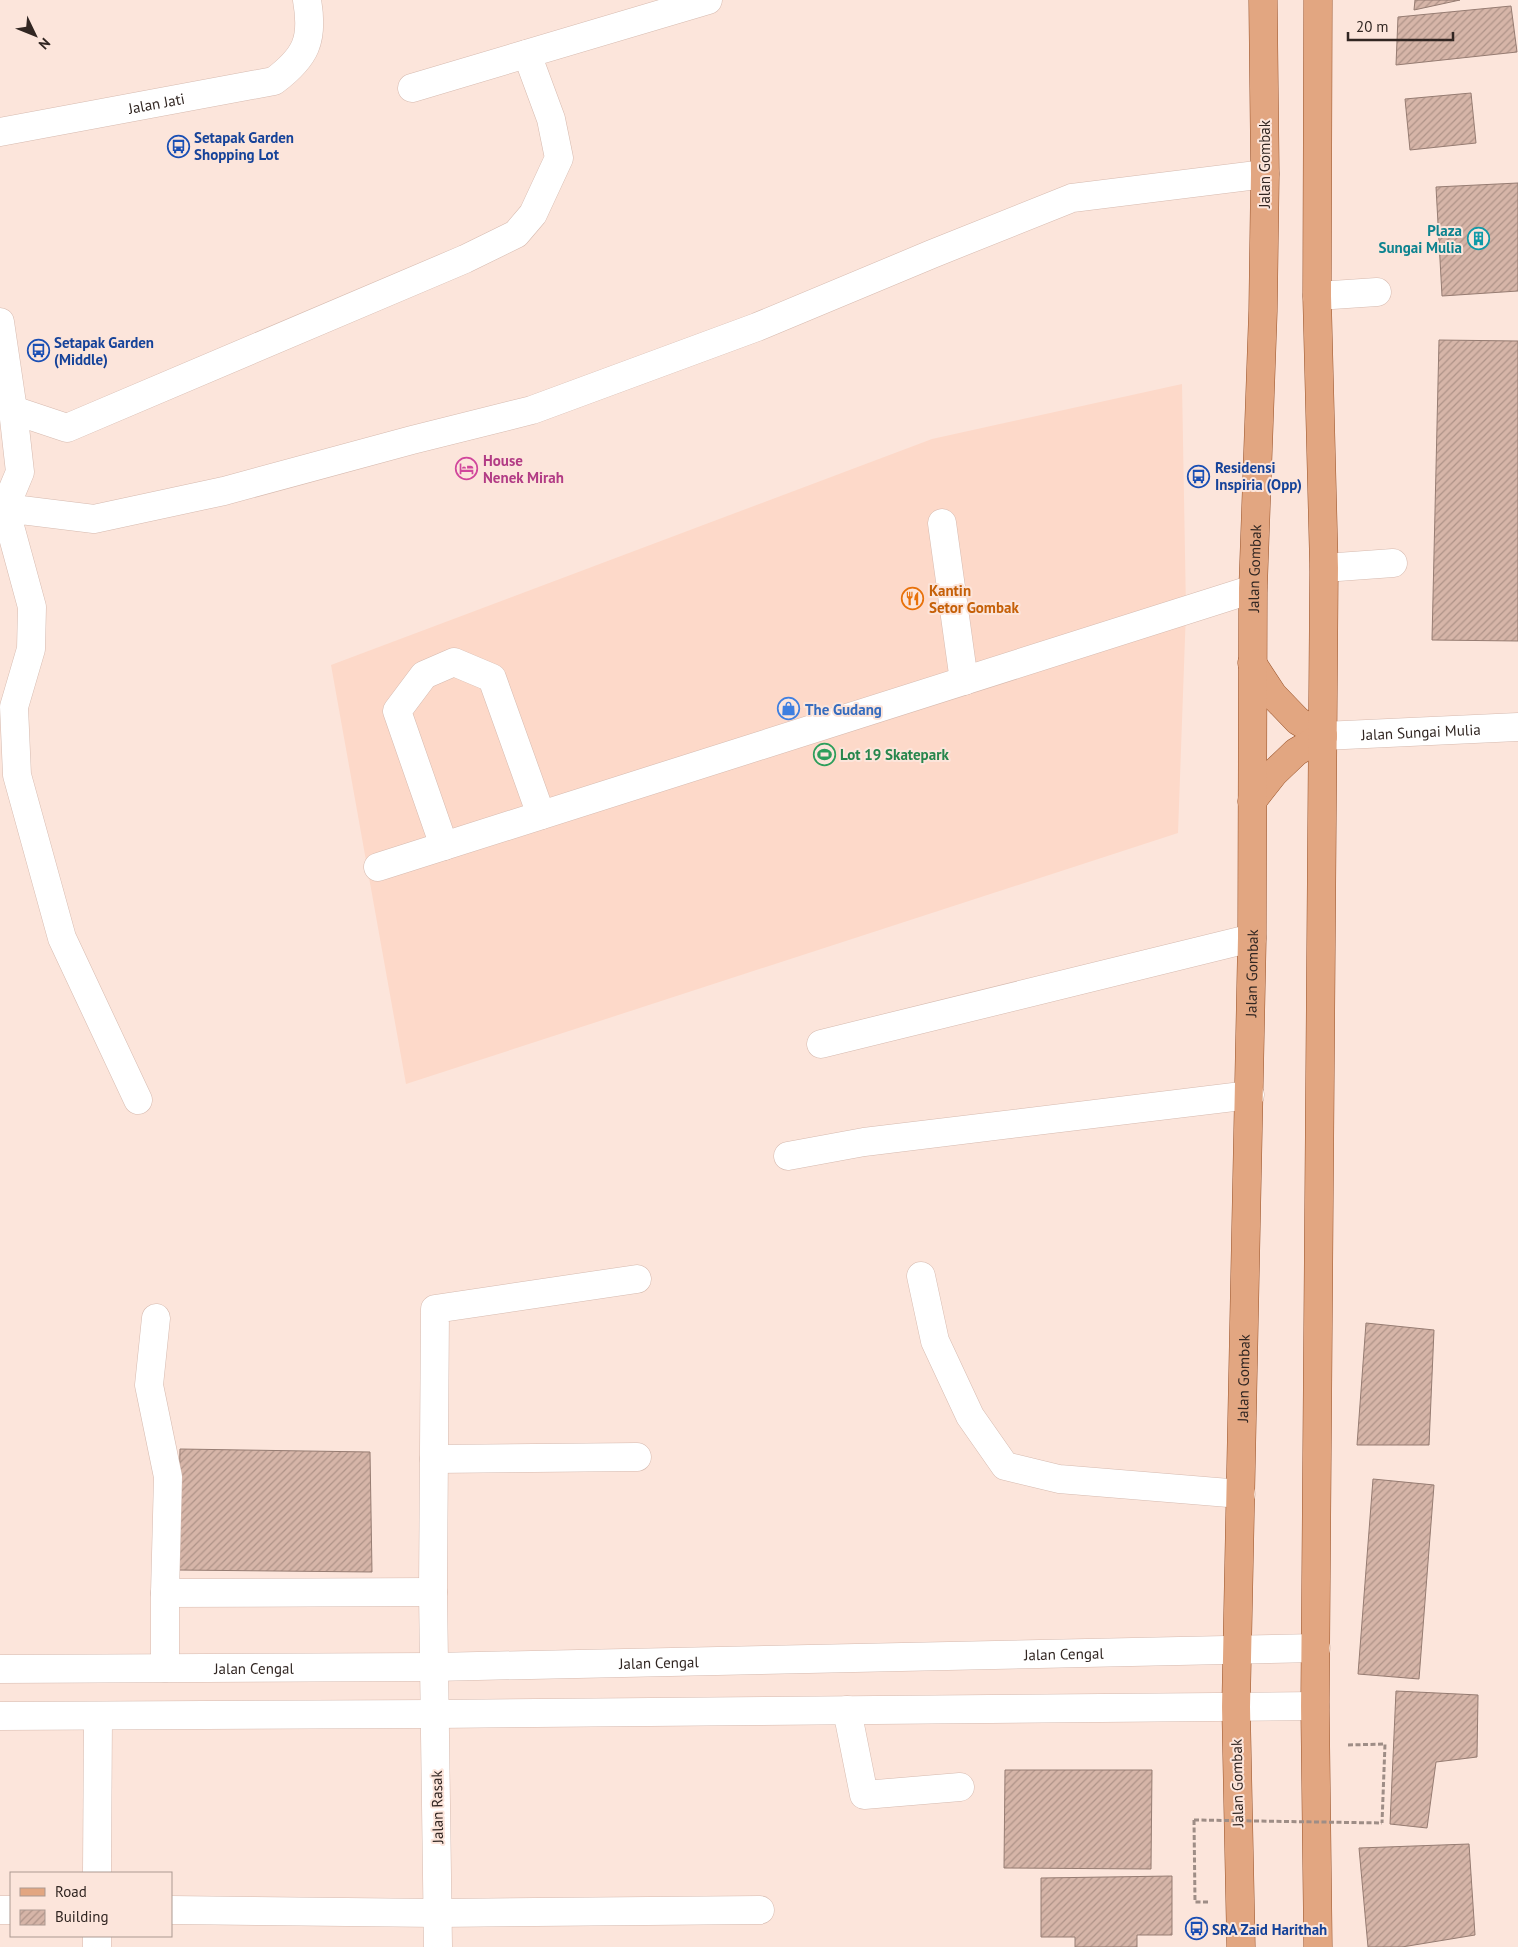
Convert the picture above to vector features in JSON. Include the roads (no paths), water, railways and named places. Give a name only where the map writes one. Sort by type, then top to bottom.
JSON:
[{"type":"main road","name":"Jalan Gombak","points":[[1241,1947],[1236,1707],[1250,1095],[1253,589],[1263,310],[1265,174],[1263,0]]},
{"type":"main road","points":[[1318,0],[1317,296],[1324,568],[1315,1706],[1318,1947]]},
{"type":"main road","points":[[1252,663],[1273,695],[1298,721],[1323,736]]},
{"type":"main road","points":[[1252,801],[1274,773],[1296,752],[1323,736]]},
{"type":"street","name":"Jalan Jati","points":[[0,132],[274,81],[291,68],[302,55],[309,33],[307,0]]},
{"type":"street","points":[[412,88],[708,0]]},
{"type":"street","points":[[13,410],[67,428],[465,259],[516,234],[533,214],[559,158],[551,119],[527,54]]},
{"type":"street","points":[[3,509],[94,518],[224,490],[532,410],[757,327],[1072,198],[1265,174]]},
{"type":"street","points":[[1317,296],[1377,292]]},
{"type":"street","points":[[0,322],[20,472],[3,509],[32,608],[31,649],[14,707],[17,775],[62,938],[138,1100]]},
{"type":"street","points":[[942,523],[964,681]]},
{"type":"street","points":[[1324,568],[1393,564]]},
{"type":"street","points":[[378,867],[1253,589]]},
{"type":"street","points":[[444,846],[397,711],[424,675],[454,662],[492,678],[541,815]]},
{"type":"street","name":"Jalan Sungai Mulia","points":[[1323,736],[1518,727]]},
{"type":"street","points":[[822,1044],[1252,938]]},
{"type":"street","points":[[788,1156],[864,1142],[1250,1095]]},
{"type":"street","points":[[921,1276],[935,1341],[970,1416],[1005,1466],[1059,1479],[1241,1494]]},
{"type":"street","name":"Jalan Rasak","points":[[438,1947],[433,1592],[435,1309],[637,1279]]},
{"type":"street","points":[[156,1318],[149,1385],[168,1477],[165,1668]]},
{"type":"street","points":[[434,1459],[637,1457]]},
{"type":"street","points":[[165,1593],[433,1592]]},
{"type":"street","name":"Jalan Cengal","points":[[0,1669],[434,1667],[1316,1648]]},
{"type":"street","points":[[0,1716],[1315,1706]]},
{"type":"street","points":[[847,1710],[864,1795],[960,1787]]},
{"type":"street","points":[[97,1872],[98,1716]]},
{"type":"street","points":[[172,1910],[438,1913],[760,1910]]},
{"type":"place","name":"Setapak Garden Shopping Lot","points":[[178,146]]},
{"type":"place","name":"Plaza Sungai Mulia","points":[[1478,239]]},
{"type":"place","name":"Setapak Garden (Middle)","points":[[38,351]]},
{"type":"place","name":"House Nenek Mirah","points":[[467,469]]},
{"type":"place","name":"Residensi Inspiria (Opp)","points":[[1199,476]]},
{"type":"place","name":"Kantin Setor Gombak","points":[[913,599]]},
{"type":"place","name":"The Gudang","points":[[789,709]]},
{"type":"place","name":"Lot 19 Skatepark","points":[[824,754]]},
{"type":"place","name":"SRA Zaid Harithah","points":[[1196,1929]]}]
